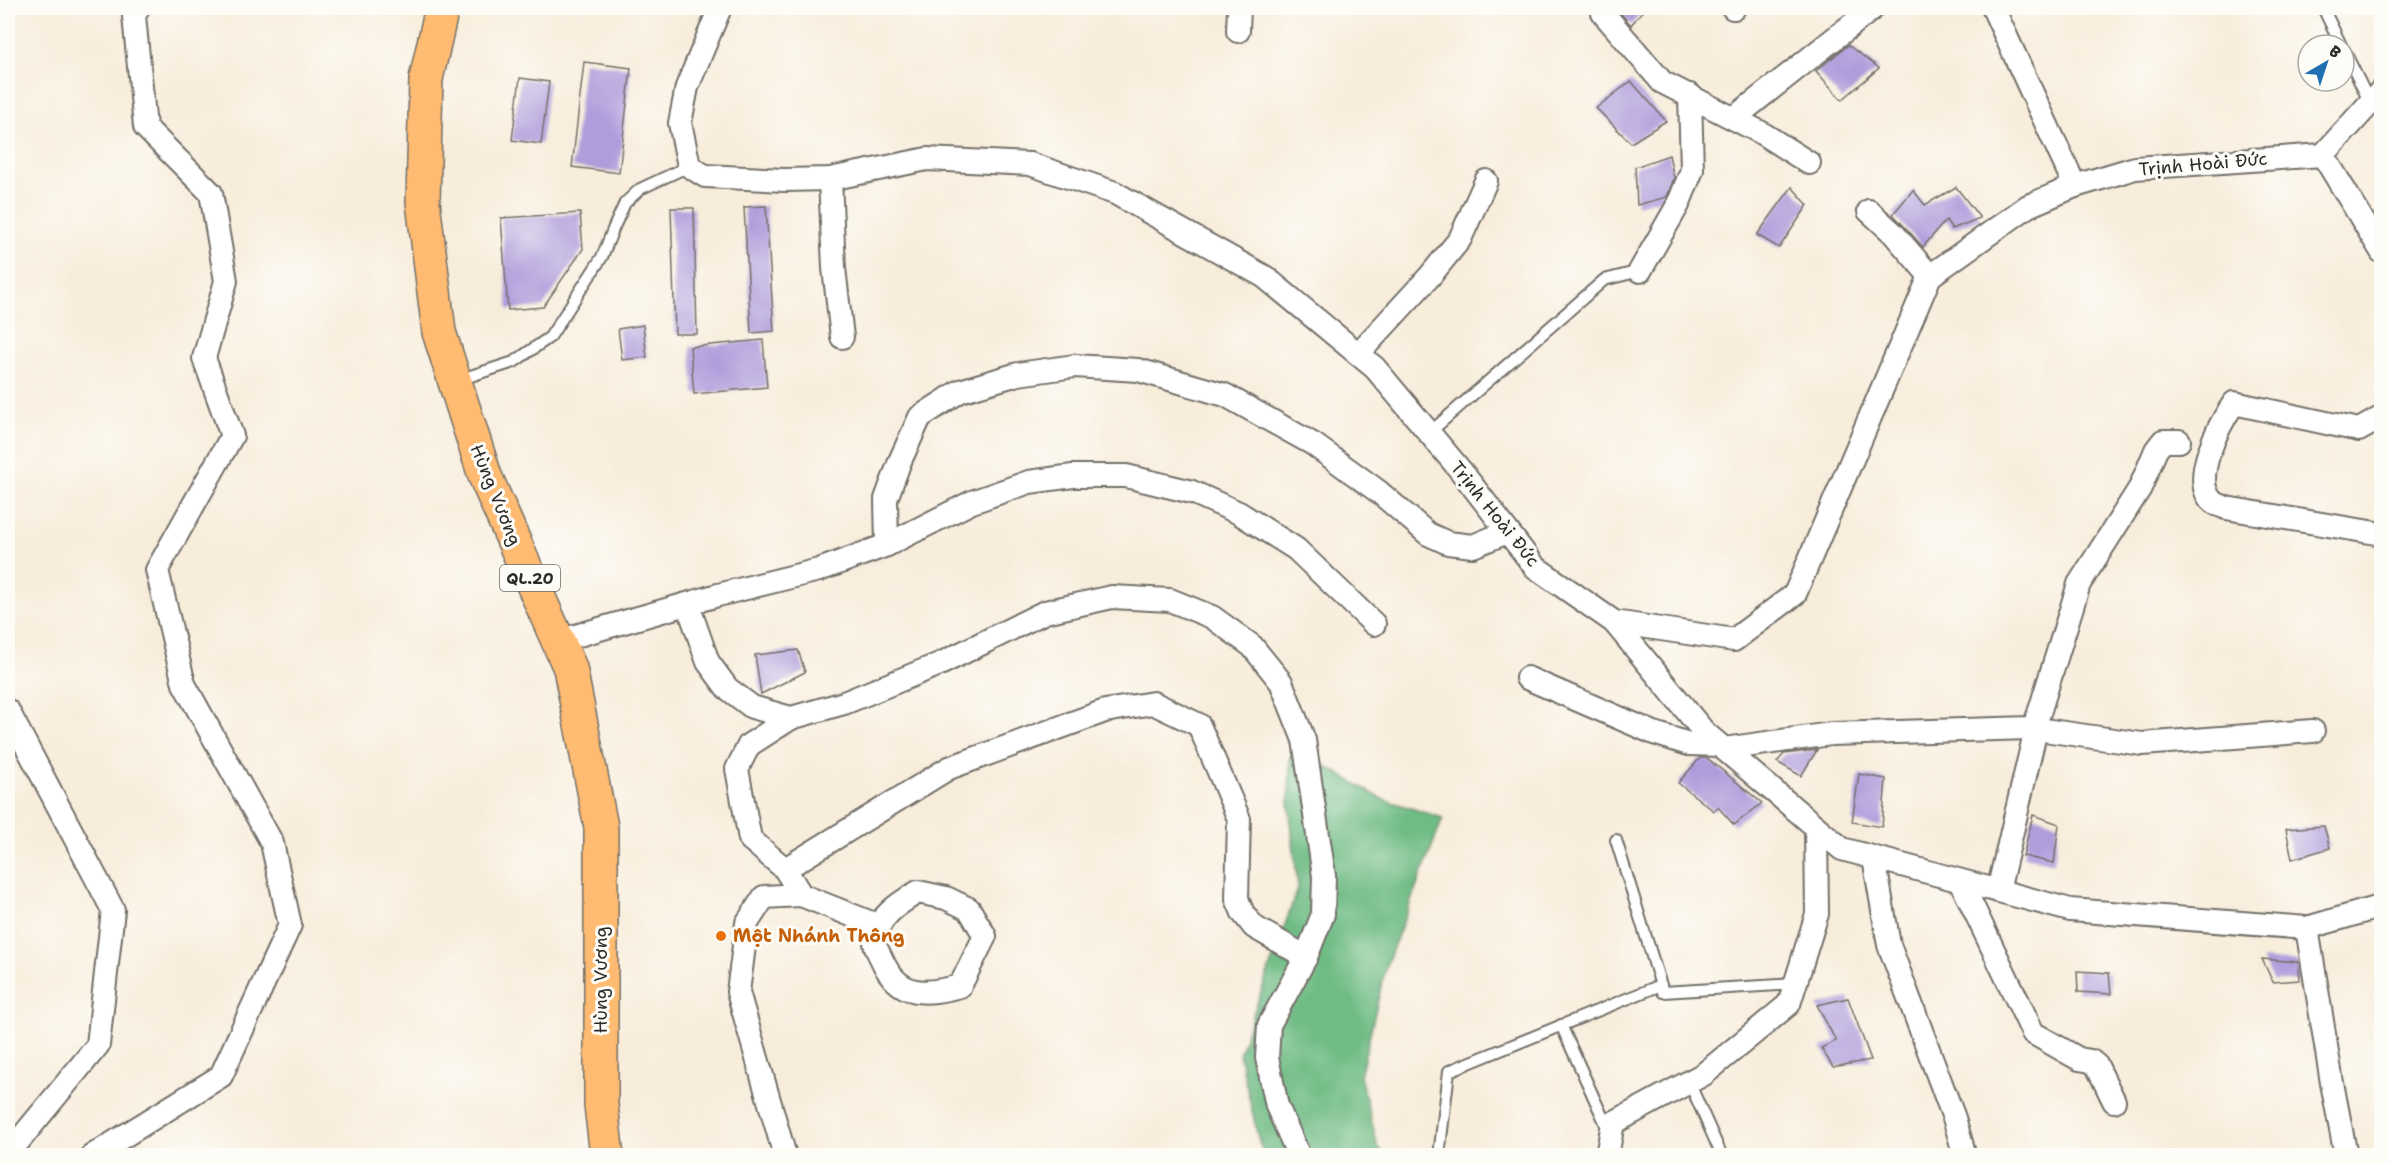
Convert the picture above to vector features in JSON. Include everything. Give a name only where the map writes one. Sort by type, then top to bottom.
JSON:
[{"type":"highway","name":"Hùng Vương","points":[[442,8],[426,79],[423,202],[439,333],[485,476],[570,668],[601,827],[601,1105],[607,1155]]},
{"type":"street","points":[[92,1155],[221,1076],[290,925],[272,843],[184,684],[157,570],[232,436],[204,358],[226,281],[211,193],[145,128],[134,16],[138,8]]},
{"type":"street","points":[[689,166],[680,123],[687,87],[720,8]]},
{"type":"street","points":[[1238,31],[1239,8]]},
{"type":"street","points":[[1602,8],[1603,13],[1662,82],[1734,118],[1809,163]]},
{"type":"street","points":[[1734,118],[1873,8]]},
{"type":"street","points":[[1993,8],[2075,186]]},
{"type":"street","points":[[1640,271],[1678,205],[1692,170],[1690,95]]},
{"type":"street","points":[[2376,96],[2323,154],[2382,252]]},
{"type":"street","name":"Trịnh Hoài Đức","points":[[689,166],[705,176],[715,177],[830,179],[927,159],[1030,164],[1115,193],[1265,277],[1375,368],[1535,567],[1614,622],[1734,640],[1795,594],[1930,276],[2028,206],[2075,186],[2135,168],[2323,154]]},
{"type":"street","points":[[830,179],[834,268],[842,337]]},
{"type":"street","points":[[1358,354],[1430,276],[1460,239],[1486,181]]},
{"type":"street","points":[[1869,211],[1893,233],[1930,276]]},
{"type":"street","points":[[887,544],[886,499],[920,417],[960,391],[1018,374],[1075,366],[1138,370],[1226,395],[1313,444],[1379,492],[1428,534],[1448,543],[1473,546],[1508,532]]},
{"type":"street","points":[[2382,417],[2360,430],[2234,403],[2226,414],[2206,456],[2205,473],[2206,486],[2212,501],[2226,508],[2382,534]]},
{"type":"street","points":[[1998,891],[2033,729],[2079,584],[2140,488],[2156,450],[2163,441],[2179,441]]},
{"type":"street","points":[[558,641],[718,595],[819,570],[887,544],[972,502],[1029,482],[1073,476],[1126,476],[1192,492],[1239,513],[1296,549],[1374,624]]},
{"type":"street","points":[[801,895],[785,869],[750,839],[737,769],[749,745],[791,718],[844,703],[942,663],[1045,612],[1112,597],[1170,600],[1212,617],[1252,646],[1281,682],[1304,740],[1324,876],[1323,914],[1306,957],[1269,1025],[1267,1058],[1277,1106],[1299,1155]]},
{"type":"street","points":[[688,605],[708,662],[727,688],[752,707],[791,718]]},
{"type":"street","points":[[1614,622],[1704,732],[1842,849],[2070,910],[2307,928],[2382,906]]},
{"type":"street","points":[[1527,678],[1654,733],[1689,744],[1722,747],[1831,734],[2033,729],[2142,744],[2313,731]]},
{"type":"street","points":[[785,869],[949,768],[1105,711],[1153,702],[1199,725],[1239,819],[1237,899],[1243,914],[1254,927],[1306,957]]},
{"type":"street","points":[[8,711],[113,910],[98,1045],[8,1154]]},
{"type":"street","points":[[1609,1145],[1613,1123],[1704,1074],[1788,1004],[1817,914],[1816,827]]},
{"type":"street","points":[[1874,858],[1889,945],[1954,1118],[1965,1155]]},
{"type":"street","points":[[1961,882],[2033,1033],[2097,1066],[2114,1101]]},
{"type":"street","points":[[918,892],[946,898],[969,909],[985,936],[960,986],[935,992],[912,990],[895,983],[875,944],[879,926],[893,907],[918,892]]},
{"type":"street","points":[[784,1155],[738,992],[747,923],[764,897],[801,895],[879,926]]},
{"type":"street","points":[[2307,928],[2346,1155]]},
{"type":"lane","points":[[2323,8],[2335,33]]},
{"type":"lane","points":[[2356,67],[2376,96]]},
{"type":"lane","points":[[455,381],[514,362],[550,337],[602,257],[625,203],[640,189],[689,166]]},
{"type":"lane","points":[[1429,433],[1604,280],[1640,271]]},
{"type":"lane","points":[[1616,840],[1663,992],[1795,984]]},
{"type":"lane","points":[[1439,1155],[1449,1071],[1661,985]]},
{"type":"lane","points":[[1561,1025],[1609,1145]]},
{"type":"lane","points":[[1689,1082],[1722,1155]]},
{"type":"green space","points":[[1290,757],[1322,764],[1382,799],[1443,818],[1386,966],[1360,1076],[1378,1147],[1386,1155],[1266,1155],[1260,1145],[1239,1054],[1298,888],[1289,805]]},
{"type":"building","points":[[1616,8],[1645,8],[1631,25]]},
{"type":"building","points":[[1848,45],[1879,68],[1842,100],[1816,71]]},
{"type":"building","points":[[584,62],[631,68],[619,173],[572,167]]},
{"type":"building","points":[[520,78],[549,82],[541,144],[512,140]]},
{"type":"building","points":[[1631,81],[1666,121],[1631,143],[1596,108]]},
{"type":"building","points":[[1669,155],[1674,178],[1667,197],[1637,205],[1635,167]]},
{"type":"building","points":[[1792,187],[1808,205],[1779,248],[1757,235]]},
{"type":"building","points":[[1956,187],[1980,218],[1952,229],[1946,220],[1923,247],[1893,214],[1913,190],[1925,205]]},
{"type":"building","points":[[766,206],[774,331],[751,333],[744,207]]},
{"type":"building","points":[[671,208],[694,208],[697,334],[675,334]]},
{"type":"building","points":[[580,213],[583,249],[543,307],[508,310],[501,218]]},
{"type":"building","points":[[643,325],[647,357],[622,360],[618,329]]},
{"type":"building","points":[[763,340],[767,387],[694,394],[690,347]]},
{"type":"building","points":[[798,650],[805,672],[761,694],[755,655]]},
{"type":"building","points":[[1817,750],[1801,776],[1777,762],[1784,754]]},
{"type":"building","points":[[1700,758],[1707,758],[1762,803],[1734,825],[1718,807],[1714,811],[1678,783]]},
{"type":"building","points":[[1859,774],[1886,779],[1882,827],[1852,822]]},
{"type":"building","points":[[2033,815],[2059,824],[2054,863],[2023,856]]},
{"type":"building","points":[[2324,826],[2330,848],[2292,859],[2286,829]]},
{"type":"building","points":[[2262,959],[2298,962],[2300,980],[2273,982]]},
{"type":"building","points":[[2077,971],[2109,973],[2111,994],[2078,992]]},
{"type":"building","points":[[1848,998],[1871,1060],[1833,1067],[1821,1048],[1836,1041],[1817,1005]]},
{"type":"place","name":"Một Nhánh Thông","points":[[721,936]]}]
